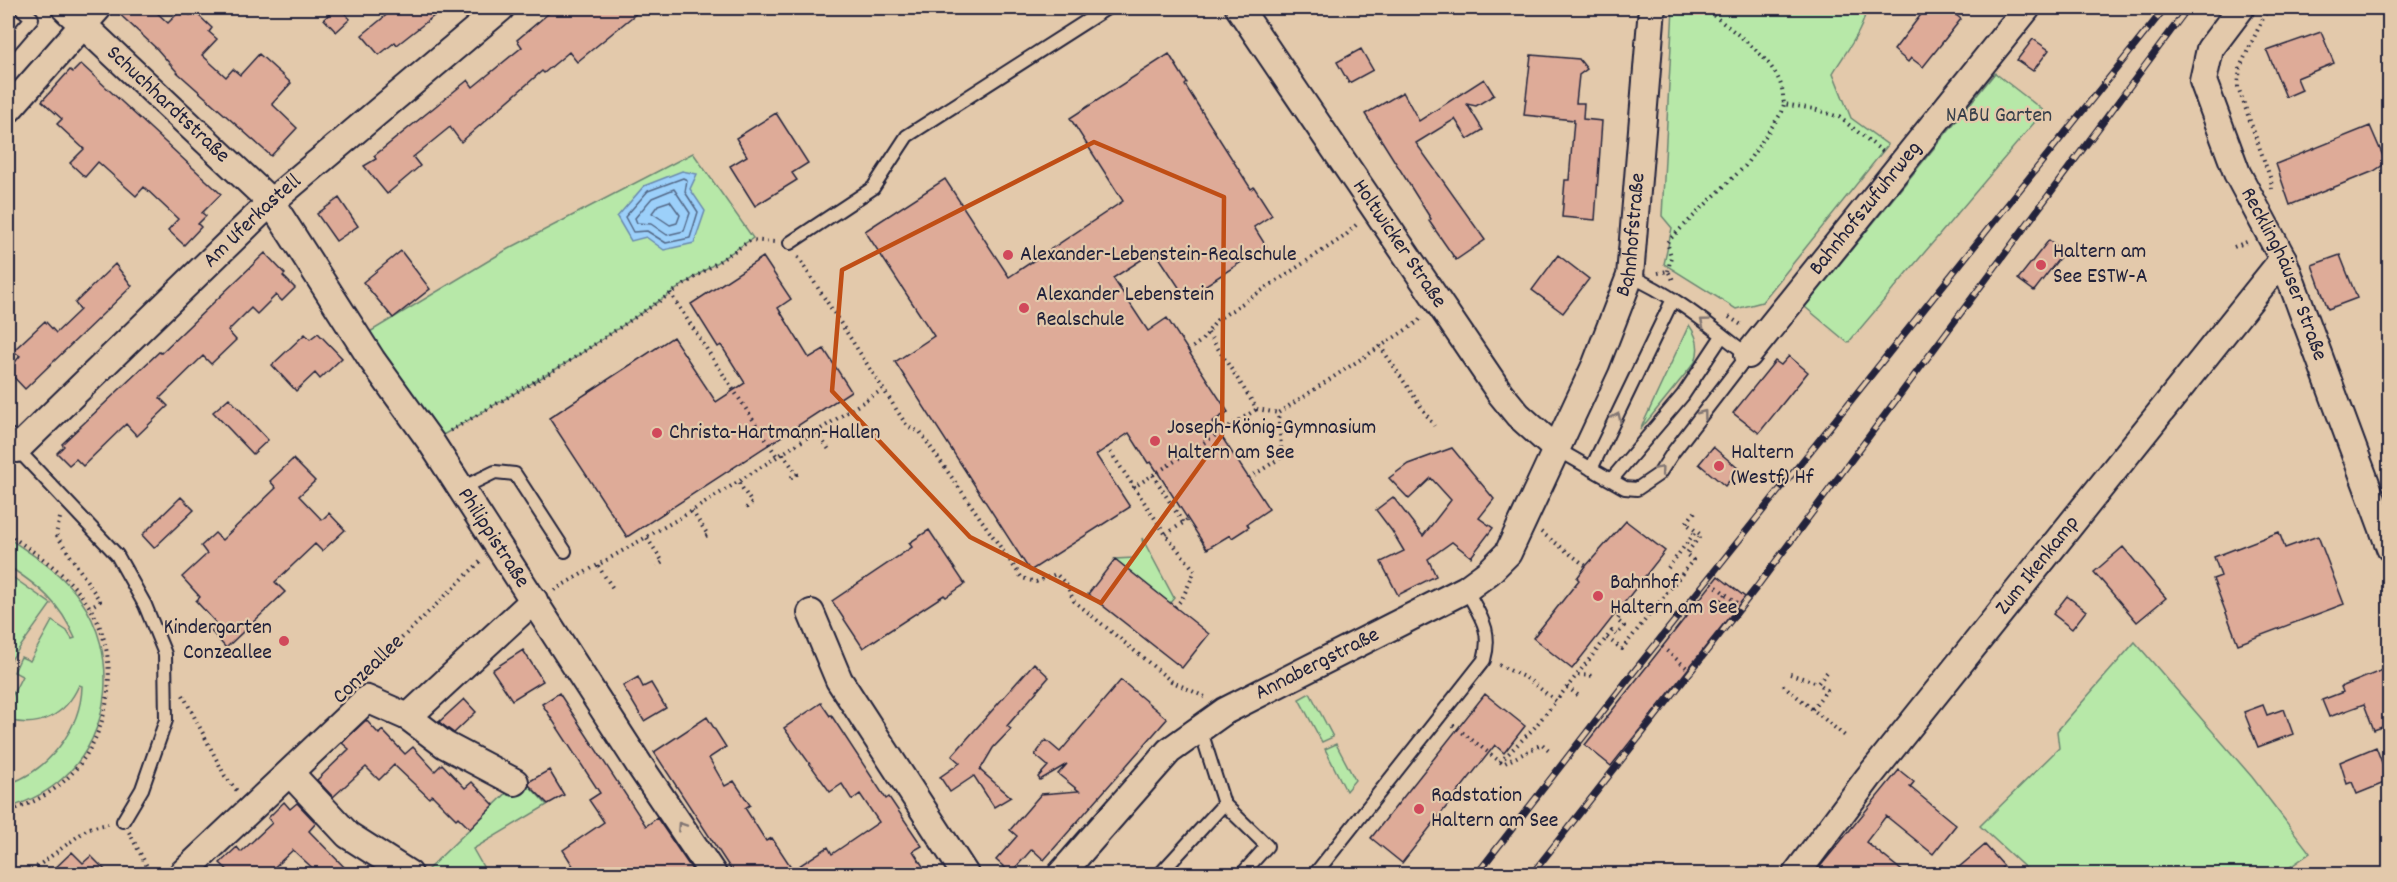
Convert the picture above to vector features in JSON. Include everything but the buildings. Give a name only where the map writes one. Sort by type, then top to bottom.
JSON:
[{"type":"street","name":"Am Uferkastell","points":[[12,446],[271,202],[501,8]]},
{"type":"street","name":"Holtwicker Straße","points":[[1239,8],[1258,18],[1373,207],[1500,393],[1518,415],[1555,448]]},
{"type":"street","name":"Bahnhofstraße","points":[[1555,448],[1596,364],[1630,276],[1652,8]]},
{"type":"street","name":"Bahnhofszufuhrweg","points":[[1748,355],[2027,8]]},
{"type":"street","name":"Recklinghäuser Straße","points":[[2241,8],[2210,50],[2203,81],[2237,173],[2283,259],[2380,494],[2390,548]]},
{"type":"street","name":"Schuchhardtstraße","points":[[82,13],[271,202]]},
{"type":"street","points":[[8,110],[82,13]]},
{"type":"street","name":"Philippistraße","points":[[271,202],[372,360],[431,441],[640,766],[713,874]]},
{"type":"street","name":"Zum Ikenkamp","points":[[1796,874],[1868,778],[2283,259]]},
{"type":"street","name":"Annabergstraße","points":[[1061,874],[1169,751],[1200,728],[1225,711],[1466,589],[1489,572],[1508,553],[1524,523],[1555,448]]},
{"type":"street","points":[[408,717],[534,600]]},
{"type":"street","points":[[811,613],[839,680],[965,874]]},
{"type":"street","name":"Conzeallee","points":[[190,872],[368,699],[408,717],[446,745],[515,782]]},
{"type":"street","points":[[291,774],[348,835],[409,874]]},
{"type":"lane","points":[[8,46],[32,18],[21,8]]},
{"type":"lane","points":[[789,243],[873,188],[907,136],[1107,8]]},
{"type":"lane","points":[[1555,448],[1625,488],[1637,489],[1659,474],[1748,355],[1672,299],[1630,276]]},
{"type":"lane","points":[[1591,469],[1672,299]]},
{"type":"lane","points":[[1611,480],[1683,395],[1722,336]]},
{"type":"lane","points":[[12,446],[117,555],[145,605],[165,654],[166,720],[142,789],[123,821]]},
{"type":"lane","points":[[462,488],[495,472],[515,474],[565,551]]},
{"type":"lane","points":[[1315,874],[1484,660],[1489,644],[1487,631],[1466,589]]},
{"type":"lane","points":[[1200,728],[1224,804],[1267,846],[1242,874]]},
{"type":"lane","points":[[1160,874],[1224,804]]},
{"type":"path","points":[[1668,271],[1671,256],[1667,242],[1745,166],[1782,112],[1784,104],[1781,85],[1769,65],[1748,44],[1704,8]]},
{"type":"path","points":[[2268,8],[2240,67],[2238,87],[2271,180]]},
{"type":"path","points":[[1784,104],[1814,109],[1839,117],[1900,166]]},
{"type":"path","points":[[1188,351],[1208,333],[1220,318],[1345,236],[1373,207]]},
{"type":"path","points":[[431,441],[568,362],[751,240],[789,243],[907,426],[920,432],[1022,578],[1036,582],[1056,574],[1066,584],[1074,601],[1171,681],[1225,711]]},
{"type":"path","points":[[670,293],[778,458]]},
{"type":"path","points":[[1134,487],[1257,410],[1278,412],[1418,322],[1435,298]]},
{"type":"path","points":[[1208,333],[1257,410]]},
{"type":"path","points":[[1380,346],[1434,426]]},
{"type":"path","points":[[534,600],[692,511],[882,390]]},
{"type":"path","points":[[1249,478],[1282,457],[1278,412]]},
{"type":"path","points":[[817,433],[830,451]]},
{"type":"path","points":[[1107,447],[1166,535],[1196,571],[1182,599],[1175,607]]},
{"type":"path","points":[[783,454],[797,474],[790,478]]},
{"type":"path","points":[[1153,475],[1183,523]]},
{"type":"path","points":[[738,483],[752,503],[746,508]]},
{"type":"path","points":[[65,500],[56,534],[100,601],[90,607]]},
{"type":"path","points":[[692,511],[708,535],[702,538]]},
{"type":"path","points":[[1695,512],[1686,523],[1701,535],[1686,554],[1698,563]]},
{"type":"path","points":[[1166,535],[1188,519]]},
{"type":"path","points":[[1524,523],[1534,527],[1586,566]]},
{"type":"path","points":[[1668,568],[1696,531]]},
{"type":"path","points":[[8,534],[57,569],[73,584],[90,607],[107,655],[108,684],[104,715],[96,739],[83,760],[64,781],[44,797],[8,812]]},
{"type":"path","points":[[647,538],[663,562],[657,566]]},
{"type":"path","name":"Conzeallee","points":[[361,679],[498,545]]},
{"type":"path","points":[[1607,638],[1624,651],[1693,560]]},
{"type":"path","points":[[598,566],[614,590]]},
{"type":"path","points":[[1712,584],[1738,604]]},
{"type":"path","points":[[1714,610],[1726,594]]},
{"type":"path","points":[[1500,762],[1534,728],[1612,631],[1617,635],[1624,626],[1617,620],[1620,616],[1617,613]]},
{"type":"path","points":[[1662,647],[1687,668]]},
{"type":"path","points":[[1484,660],[1528,680],[1556,701]]},
{"type":"path","points":[[1818,683],[1829,670]]},
{"type":"path","points":[[1790,674],[1818,683],[1827,690],[1812,709]]},
{"type":"path","points":[[1577,675],[1594,676]]},
{"type":"path","points":[[1783,685],[1845,736]]},
{"type":"path","points":[[1567,687],[1579,696]]},
{"type":"path","points":[[182,693],[190,713],[225,776],[240,795]]},
{"type":"path","points":[[1441,716],[1503,764],[1542,744],[1549,750]]},
{"type":"path","points":[[27,874],[89,828],[123,821],[151,874]]},
{"type":"highlighted area","points":[[1094,142],[1224,197],[1222,435],[1101,603],[970,537],[832,391],[842,270]]},
{"type":"green space","points":[[1673,8],[1865,8],[1859,32],[1833,73],[1851,118],[1888,145],[1762,302],[1736,309],[1664,264],[1672,228],[1662,216]]},
{"type":"green space","name":"NABU Garten","points":[[1995,73],[2044,111],[1848,343],[1805,307]]},
{"type":"green space","points":[[693,153],[753,238],[568,362],[431,442],[358,339],[508,249]]},
{"type":"green space","points":[[1689,325],[1697,343],[1695,362],[1640,430]]},
{"type":"green space","points":[[8,538],[37,558],[73,589],[92,620],[105,667],[100,716],[92,739],[80,760],[51,788],[30,800],[8,808],[8,784],[23,778],[49,759],[69,732],[76,718],[82,686],[79,685],[67,704],[50,717],[30,723],[8,720],[8,704],[22,676],[14,672],[21,657],[30,661],[52,621],[67,631],[72,639],[75,638],[69,625],[48,596],[8,566]]},
{"type":"green space","points":[[1142,538],[1174,598],[1170,603],[1115,559],[1134,558],[1143,545]]},
{"type":"green space","points":[[8,574],[51,604],[8,664]]},
{"type":"green space","points":[[2135,642],[2252,777],[2310,853],[2280,874],[2032,874],[1980,826],[2059,748],[2057,731]]},
{"type":"green space","points":[[1310,693],[1333,737],[1322,742],[1299,699]]},
{"type":"green space","points":[[1336,744],[1355,780],[1346,791],[1325,749]]},
{"type":"green space","points":[[522,778],[547,805],[473,849],[486,872],[483,874],[423,874]]},
{"type":"water","points":[[682,171],[697,174],[690,189],[705,211],[694,243],[664,250],[646,237],[631,241],[617,217],[644,186]]},
{"type":"railway","points":[[1477,874],[1628,679],[2165,8]]},
{"type":"railway","points":[[1532,874],[1756,588],[2188,8]]},
{"type":"place","name":"Alexander-Lebenstein-Realschule","points":[[1008,255]]},
{"type":"place","name":"Haltern am See ESTW-A","points":[[2041,265]]},
{"type":"place","name":"Alexander Lebenstein Realschule","points":[[1024,308]]},
{"type":"place","name":"Christa-Hartmann-Hallen","points":[[657,433]]},
{"type":"place","name":"Joseph-König-Gymnasium Haltern am See","points":[[1155,441]]},
{"type":"place","name":"Haltern (Westf) Hf","points":[[1719,466]]},
{"type":"place","name":"Bahnhof Haltern am See","points":[[1598,596]]},
{"type":"place","name":"Kindergarten Conzeallee","points":[[284,641]]},
{"type":"place","name":"Radstation Haltern am See","points":[[1419,809]]}]
